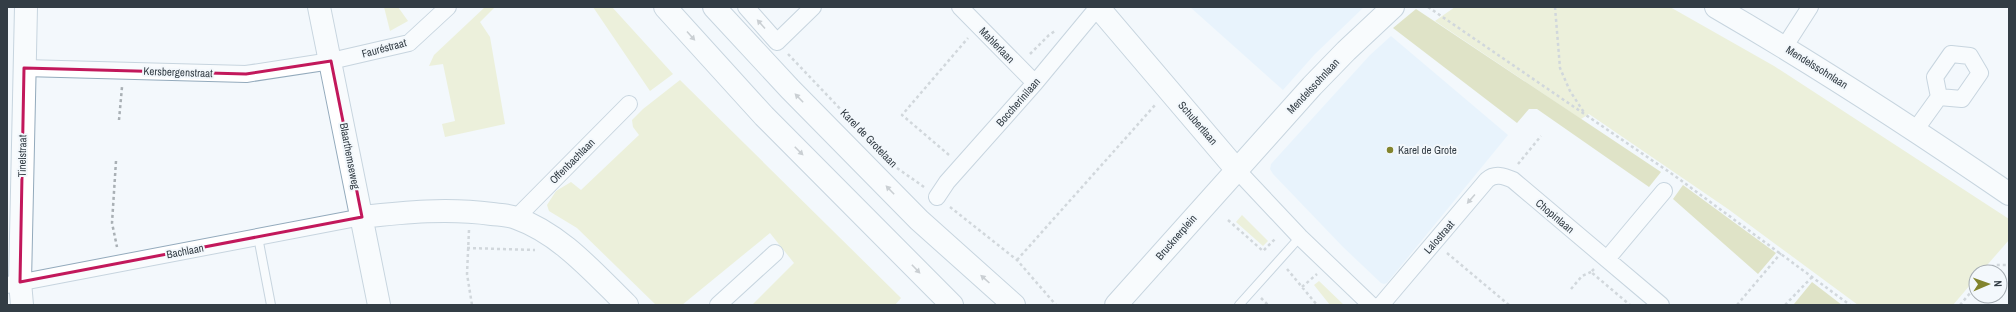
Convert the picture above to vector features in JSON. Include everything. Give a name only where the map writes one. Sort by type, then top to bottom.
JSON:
[{"type":"street","name":"Tinelstraat","points":[[22,305],[13,283],[26,7]]},
{"type":"street","name":"Blaarthemseweg","points":[[319,7],[379,305]]},
{"type":"street","name":"Fauréstraat","points":[[331,61],[409,43],[448,7]]},
{"type":"street","points":[[665,7],[764,116],[952,305]]},
{"type":"street","name":"Karel de Grotelaan","points":[[714,7],[790,89],[919,220],[1014,305]]},
{"type":"street","points":[[746,7],[777,42],[813,7]]},
{"type":"street","name":"Mahlerlaan","points":[[960,7],[1035,83]]},
{"type":"street","name":"Schubertlaan","points":[[1098,7],[1236,169],[1300,237],[1371,305]]},
{"type":"street","name":"Boccherinilaan","points":[[942,201],[947,182],[1035,83],[1098,7]]},
{"type":"street","name":"Mendelssohnlaan","points":[[1236,169],[1341,56],[1393,7]]},
{"type":"street","name":"Mendelssohnlaan","points":[[1716,7],[1784,46],[1916,129],[2009,194]]},
{"type":"street","points":[[1784,46],[1810,7]]},
{"type":"street","name":"Kersbergenstraat","points":[[24,68],[246,74],[331,61]]},
{"type":"street","points":[[1916,129],[1939,97]]},
{"type":"street","name":"Offenbachlaan","points":[[516,218],[629,104]]},
{"type":"street","name":"Brucknerplein","points":[[1116,305],[1236,169]]},
{"type":"street","name":"Lalostraat","points":[[1381,305],[1487,180],[1494,176],[1501,176]]},
{"type":"street","name":"Chopinlaan","points":[[1501,176],[1513,180],[1661,305]]},
{"type":"street","points":[[1607,260],[1664,190]]},
{"type":"street","points":[[362,217],[424,210],[480,212],[516,218],[553,237],[582,261],[627,305]]},
{"type":"street","name":"Bachlaan","points":[[13,283],[362,217]]},
{"type":"street","points":[[718,305],[774,253]]},
{"type":"lane","points":[[258,237],[271,305]]},
{"type":"lane","points":[[1240,305],[1300,237]]},
{"type":"path","points":[[1428,7],[1676,176],[1850,305]]},
{"type":"path","points":[[1555,7],[1560,68],[1570,91],[1586,116]]},
{"type":"path","points":[[961,166],[902,115],[979,26]]},
{"type":"path","name":"Karel de Grotelaan","points":[[777,42],[868,138]]},
{"type":"path","points":[[119,120],[123,71]]},
{"type":"path","points":[[1017,260],[1159,101]]},
{"type":"path","points":[[116,161],[112,223],[120,263]]},
{"type":"path","name":"Karel de Grotelaan","points":[[895,167],[942,201],[1017,260],[1056,305]]},
{"type":"path","points":[[942,201],[953,200]]},
{"type":"path","points":[[1228,220],[1263,251],[1276,238]]},
{"type":"path","points":[[1434,242],[1509,305]]},
{"type":"path","points":[[472,305],[467,274],[467,248],[537,250]]},
{"type":"path","points":[[1737,305],[1781,253]]},
{"type":"path","points":[[1286,268],[1317,305]]},
{"type":"path","points":[[1571,289],[1582,276],[1591,272]]},
{"type":"path","points":[[1302,287],[1318,274]]},
{"type":"path","points":[[1785,305],[1812,276]]},
{"type":"path","points":[[1960,305],[1968,296]]},
{"type":"highlighted area","points":[[331,61],[362,217],[20,282],[24,68],[246,74]]},
{"type":"shaded area","points":[[1190,7],[1364,7],[1315,54],[1283,90]]},
{"type":"shaded area","name":"Karel de Grote","points":[[1391,36],[1508,135],[1387,283],[1384,284],[1381,283],[1343,247],[1273,174],[1270,169],[1271,164],[1370,55]]},
{"type":"green space","points":[[384,7],[398,7],[408,21],[390,31]]},
{"type":"green space","points":[[485,7],[495,7],[480,22],[490,37],[505,124],[445,137],[442,124],[455,121],[443,64],[429,66],[434,55]]},
{"type":"green space","points":[[593,7],[612,7],[673,74],[650,91]]},
{"type":"green space","points":[[1455,7],[1670,7],[1774,66],[2009,219],[2009,240],[1988,264],[1968,264],[1968,287],[1953,305],[1858,305],[1728,209],[1589,114],[1581,119],[1435,21]]},
{"type":"green space","points":[[1416,9],[1661,172],[1649,187],[1537,109],[1529,109],[1517,123],[1393,28]]},
{"type":"green space","points":[[680,80],[901,298],[895,305],[752,305],[794,263],[770,233],[682,305],[656,305],[577,228],[549,211],[547,205],[556,191],[571,182],[581,190],[639,135],[633,127],[632,120],[643,109]]},
{"type":"green space","points":[[1683,185],[1776,253],[1758,274],[1673,199]]},
{"type":"green space","points":[[1242,215],[1268,241],[1263,246],[1236,222]]},
{"type":"green space","points":[[1319,281],[1344,305],[1330,305],[1314,285]]},
{"type":"green space","points":[[1812,282],[1842,305],[1794,304]]},
{"type":"place","name":"Karel de Grote","points":[[1390,150]]}]
